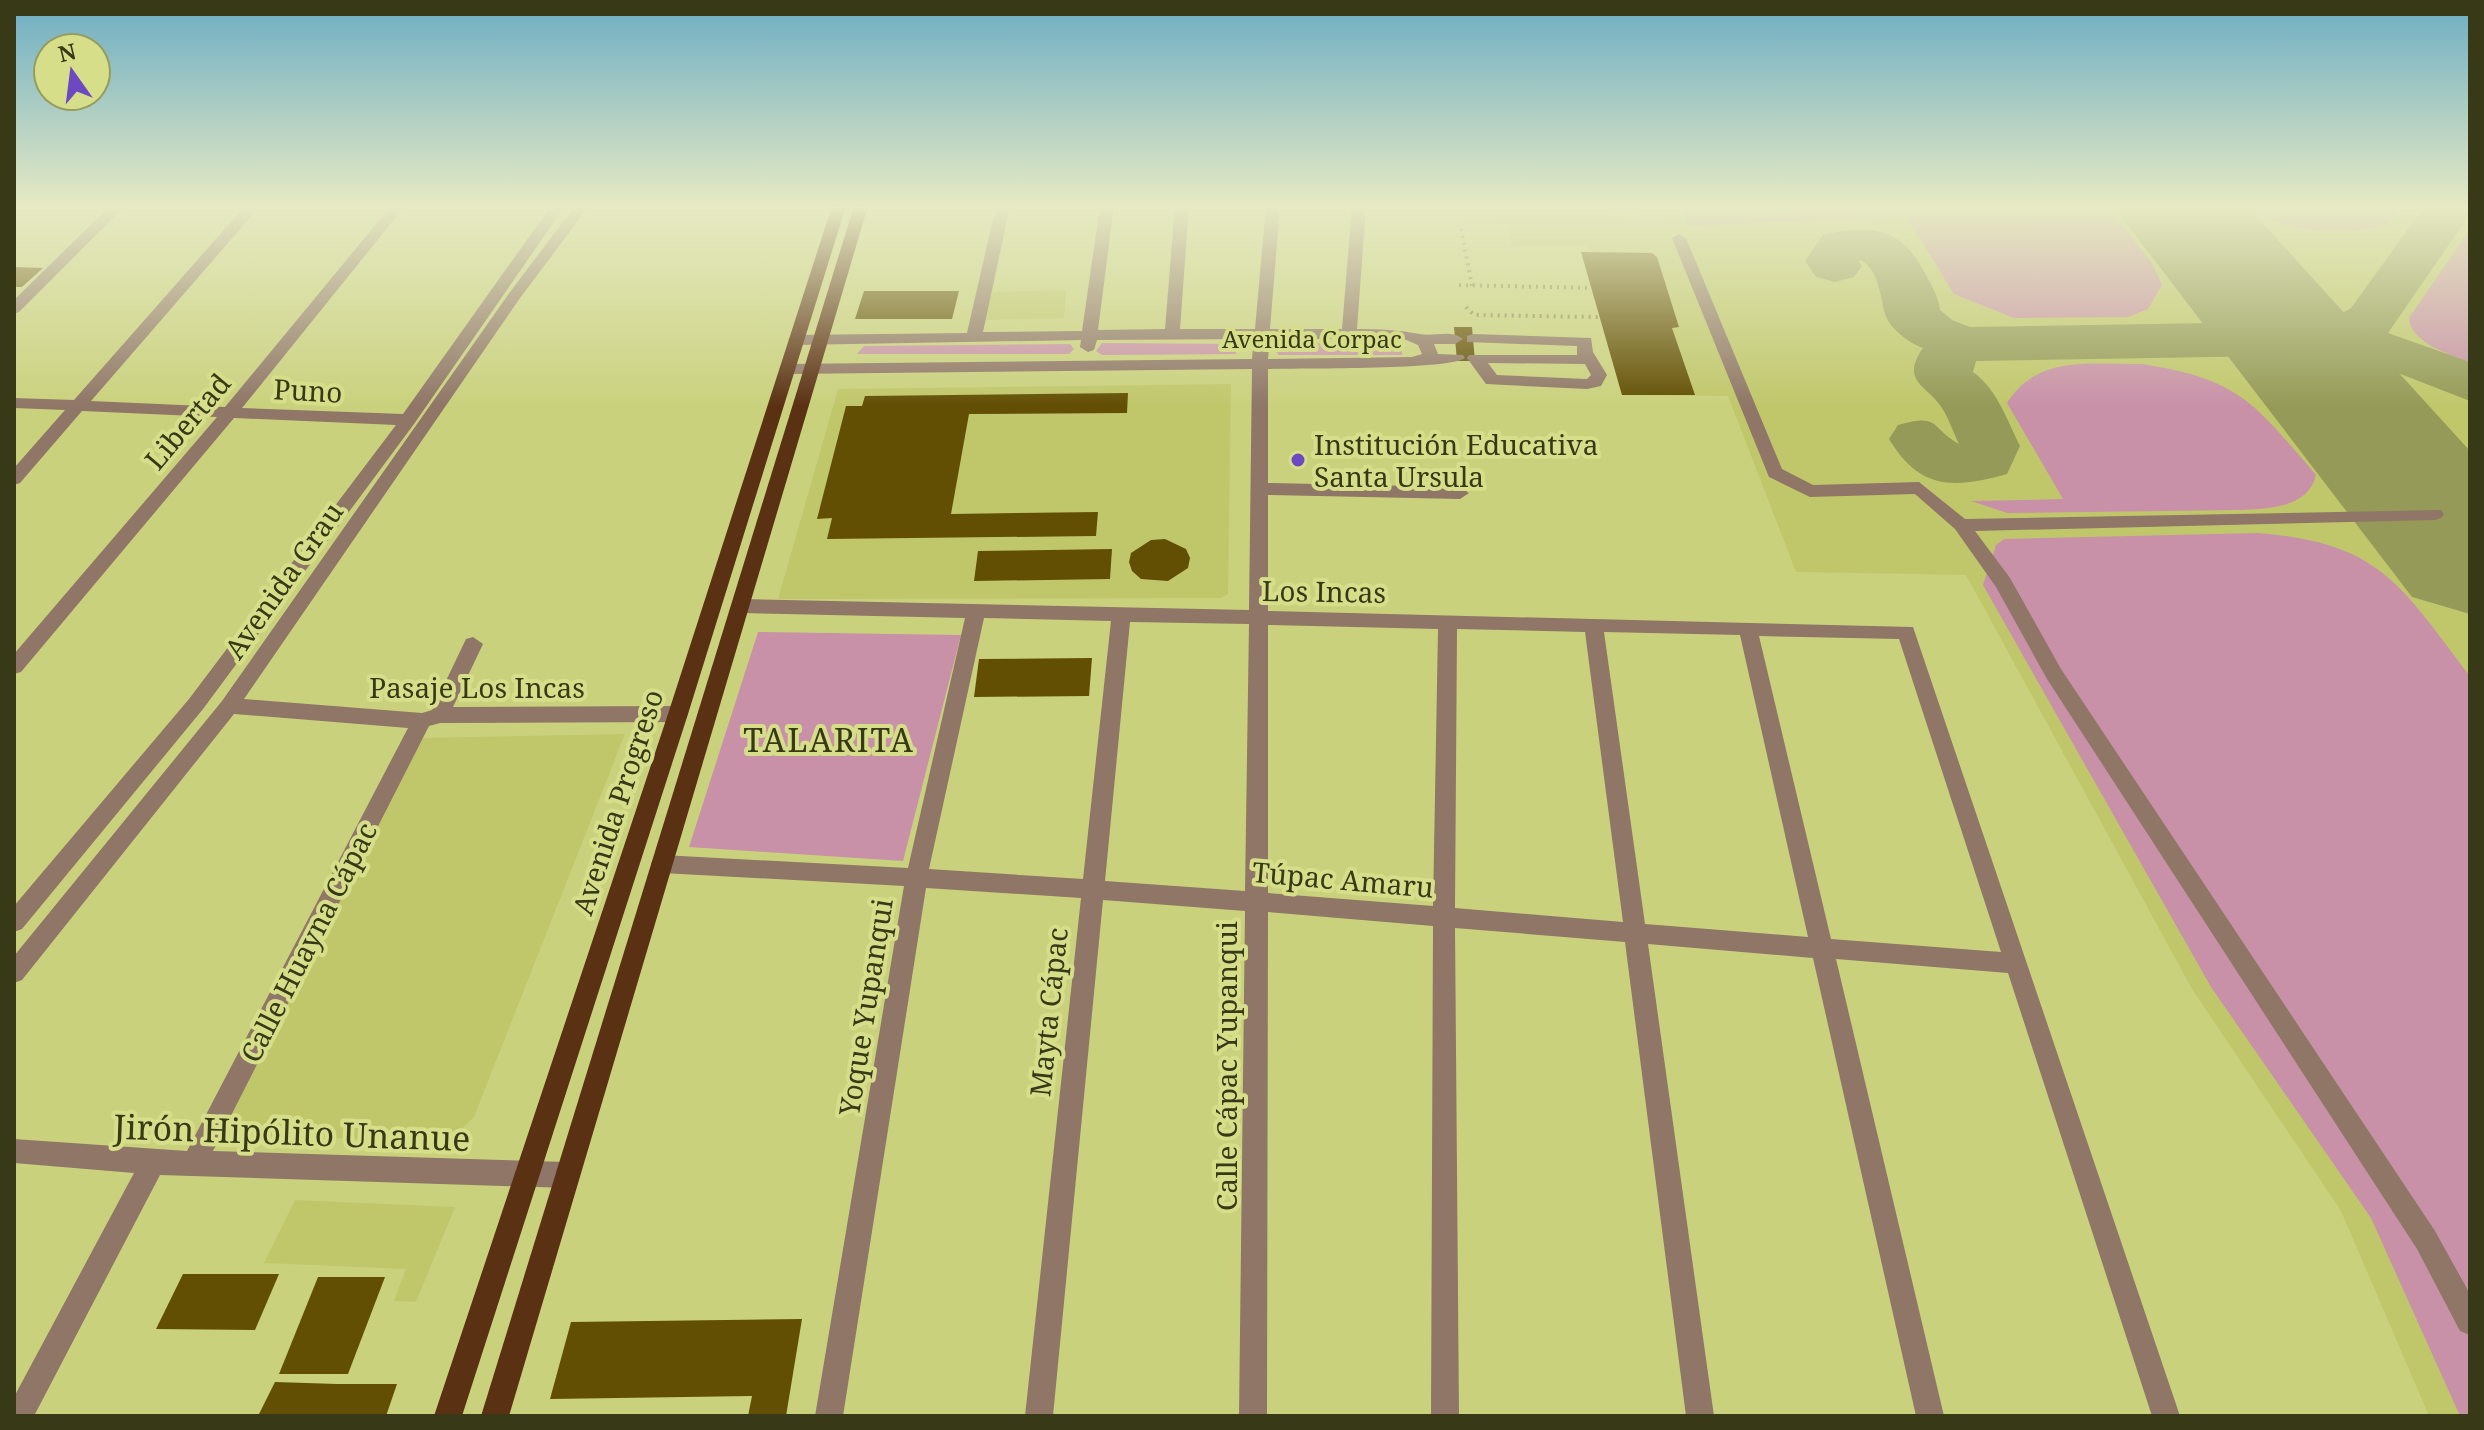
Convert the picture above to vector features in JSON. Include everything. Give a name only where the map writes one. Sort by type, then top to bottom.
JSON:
[{"type":"main road","name":"Avenida Progreso","points":[[495,1416],[741,606],[799,369],[796,340],[818,273]]},
{"type":"main road","name":"Avenida Progreso","points":[[448,1416],[678,714],[799,369],[819,340],[840,273]]},
{"type":"street","points":[[14,309],[51,273]]},
{"type":"street","points":[[14,479],[196,273]]},
{"type":"street","name":"Libertad","points":[[14,667],[344,273]]},
{"type":"street","name":"Avenida Grau","points":[[14,922],[196,704],[408,420],[511,273]]},
{"type":"street","name":"Avenida Grau","points":[[14,973],[229,706],[532,273]]},
{"type":"street","points":[[974,337],[988,273]]},
{"type":"street","points":[[1085,363],[1098,273]]},
{"type":"street","points":[[1172,334],[1177,273]]},
{"type":"street","name":"Calle Cápac Yupanqui","points":[[1253,1416],[1260,333],[1266,273]]},
{"type":"street","points":[[1349,333],[1354,273]]},
{"type":"street","points":[[1693,273],[1775,473],[1810,491],[1919,488],[1961,525],[2003,583],[2054,674],[2426,1240],[2470,1321]]},
{"type":"street","name":"Avenida Corpac","points":[[796,340],[1349,333],[1406,334],[1420,339],[1429,348],[1427,359],[799,369]]},
{"type":"street","points":[[1420,339],[1455,339]]},
{"type":"street","points":[[1473,339],[1585,341],[1586,353],[1599,375],[1595,382],[1587,384],[1492,380],[1476,358],[1569,361],[1581,360],[1586,353]]},
{"type":"street","points":[[1427,359],[1457,358]]},
{"type":"street","name":"Puno","points":[[14,403],[408,420]]},
{"type":"street","points":[[1260,489],[1460,493]]},
{"type":"street","points":[[1961,525],[2435,514]]},
{"type":"street","name":"Los Incas","points":[[741,606],[1906,632],[2018,964]]},
{"type":"street","name":"Yoque Yupanqui","points":[[829,1416],[917,875],[976,611]]},
{"type":"street","name":"Mayta Cápac","points":[[1039,1416],[1121,614]]},
{"type":"street","points":[[1445,1416],[1444,917],[1448,622]]},
{"type":"street","points":[[1594,625],[1700,1416]]},
{"type":"street","points":[[1748,628],[1825,949],[1930,1416]]},
{"type":"street","name":"Calle Huayna Cápac","points":[[194,1163],[430,718],[473,644]]},
{"type":"street","name":"Pasaje Los Incas","points":[[229,706],[430,718],[678,714]]},
{"type":"street","name":"Túpac Amaru","points":[[662,864],[917,875],[2018,964]]},
{"type":"street","points":[[2018,964],[2166,1416]]},
{"type":"street","name":"Jirón Hipólito Unanue","points":[[14,1151],[153,1162],[567,1175]]},
{"type":"street","points":[[19,1416],[153,1162]]},
{"type":"path","points":[[1469,273],[1472,286]]},
{"type":"path","points":[[1459,285],[1591,288]]},
{"type":"path","points":[[1466,307],[1474,315],[1599,317]]},
{"type":"shaded area","points":[[1587,273],[2470,273],[2470,1416],[2429,1416],[2341,1211],[2192,989],[1966,575],[1796,572],[1728,396],[1622,395]]},
{"type":"shaded area","points":[[1941,273],[2156,273],[2162,285],[2148,309],[2128,317],[2014,318],[1954,294]]},
{"type":"shaded area","points":[[2440,273],[2470,273],[2470,362],[2442,352],[2424,341],[2411,327],[2409,318]]},
{"type":"shaded area","points":[[1066,290],[1064,318],[983,320],[987,292]]},
{"type":"shaded area","points":[[1102,343],[1238,344],[1240,349],[1235,354],[1102,355],[1096,351]]},
{"type":"shaded area","points":[[1279,343],[1402,344],[1402,355],[1279,355],[1273,348]]},
{"type":"shaded area","points":[[1070,344],[1074,349],[1069,354],[857,354],[864,346]]},
{"type":"shaded area","points":[[2085,364],[2142,364],[2202,378],[2242,398],[2260,412],[2316,475],[2312,486],[2297,500],[2287,504],[2243,510],[2007,513],[1971,501],[2063,499],[2007,403],[2020,387],[2050,369]]},
{"type":"shaded area","points":[[1231,384],[1228,594],[1221,598],[778,599],[838,389]]},
{"type":"shaded area","points":[[2258,533],[2300,538],[2333,547],[2361,559],[2384,574],[2405,593],[2470,676],[2470,1416],[2460,1416],[2371,1218],[2211,987],[1983,585],[1996,545],[2004,539]]},
{"type":"shaded area","points":[[758,632],[961,635],[903,861],[689,847]]},
{"type":"shaded area","points":[[625,734],[474,1117],[449,1141],[218,1135],[419,738]]},
{"type":"shaded area","points":[[295,1200],[455,1207],[416,1302],[394,1301],[406,1269],[264,1263]]},
{"type":"building","points":[[14,273],[38,273],[22,287],[14,287]]},
{"type":"building","points":[[1587,273],[1662,273],[1679,327],[1672,328],[1695,395],[1622,395]]},
{"type":"building","points":[[864,291],[959,291],[952,319],[855,319]]},
{"type":"building","points":[[1454,327],[1472,327],[1475,361],[1457,361]]},
{"type":"building","points":[[1128,393],[1127,413],[969,414],[951,514],[1098,512],[1096,536],[827,539],[832,518],[817,519],[846,406],[862,406],[865,396]]},
{"type":"building","points":[[1165,539],[1186,549],[1190,558],[1188,568],[1168,581],[1141,579],[1132,571],[1129,562],[1131,553],[1151,540]]},
{"type":"building","points":[[1112,549],[1110,579],[974,581],[978,551]]},
{"type":"building","points":[[1092,658],[1089,696],[974,697],[979,659]]},
{"type":"building","points":[[183,1274],[279,1274],[255,1330],[156,1329]]},
{"type":"building","points":[[318,1277],[385,1277],[348,1374],[279,1374]]},
{"type":"building","points":[[802,1319],[786,1416],[748,1416],[752,1396],[550,1399],[571,1322]]},
{"type":"building","points":[[275,1382],[397,1384],[386,1416],[258,1416]]},
{"type":"taxiway","points":[[1898,273],[1911,298],[1913,316],[1932,332],[1964,344]]},
{"type":"taxiway","points":[[2340,338],[2371,320],[2404,273]]},
{"type":"taxiway","points":[[1964,344],[2340,338]]},
{"type":"taxiway","points":[[2340,338],[2395,352],[2470,383]]},
{"type":"taxiway","points":[[1919,439],[1931,455],[1947,463],[1965,464],[1985,460],[1990,446],[1965,394],[1946,381],[1943,368],[1947,354],[1964,344]]},
{"type":"runway","points":[[2233,273],[2470,556]]},
{"type":"place","name":"Institución Educativa Santa Ursula","points":[[1298,460]]},
{"type":"district","name":"TALARITA","points":[[829,739]]}]
